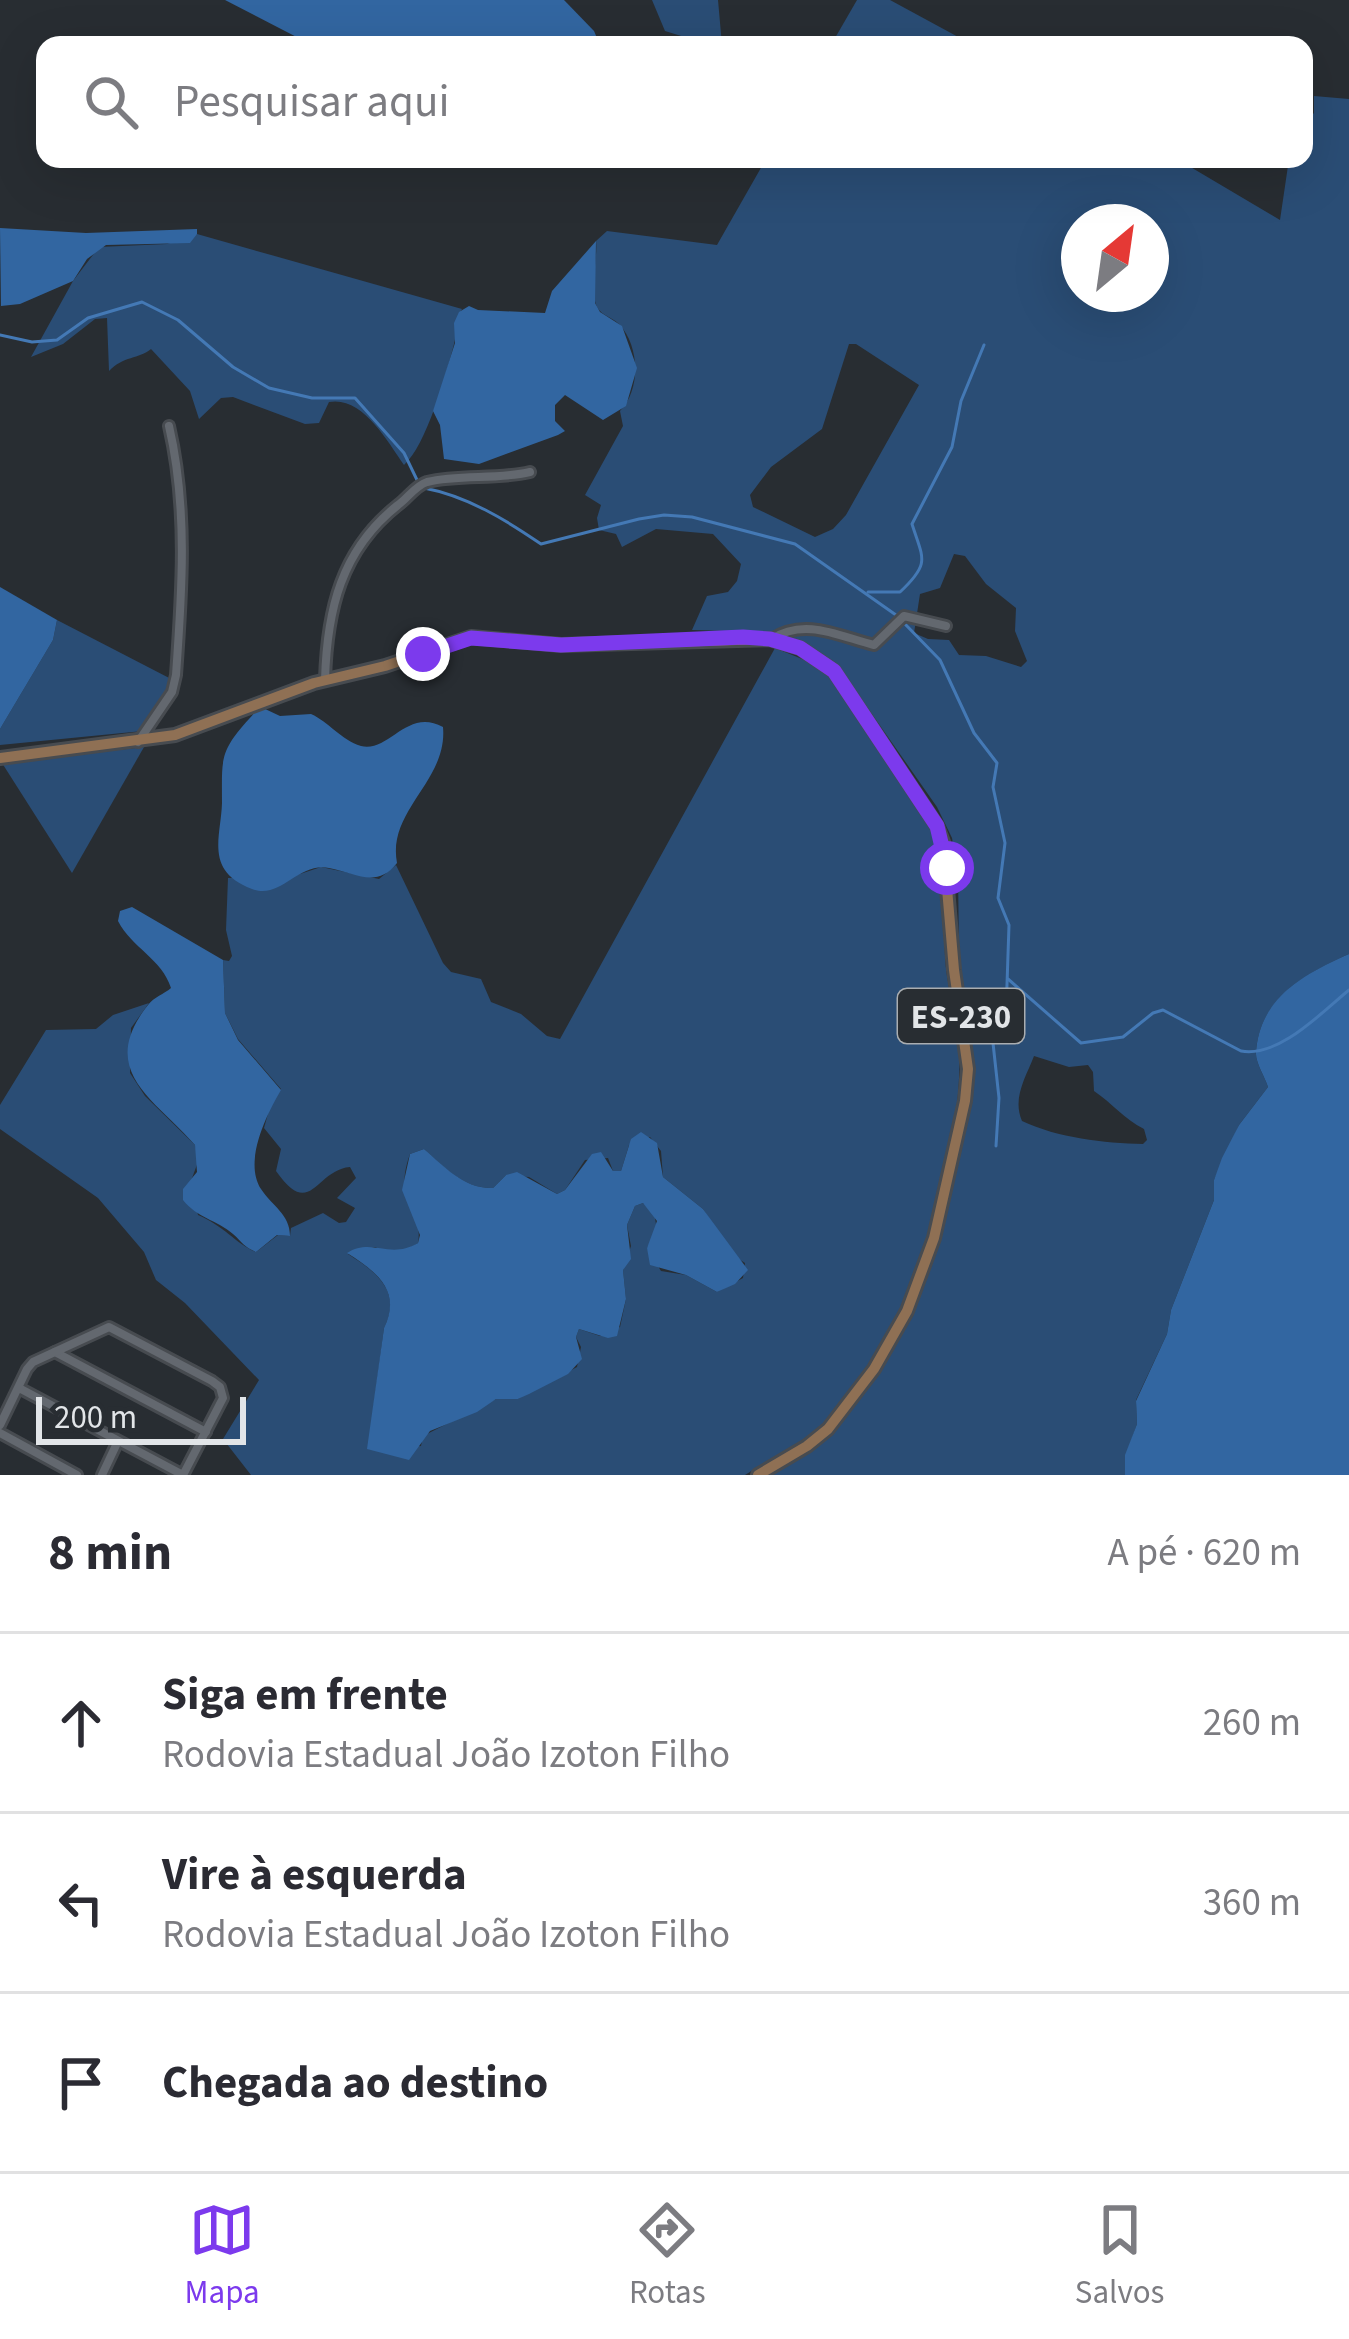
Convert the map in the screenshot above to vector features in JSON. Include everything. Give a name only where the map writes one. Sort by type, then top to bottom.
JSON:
[{"type":"main road","name":"ES-230","points":[[0,758],[138,742],[201,728],[326,680],[471,638],[561,645],[771,640],[800,648],[834,671],[937,826],[947,868],[952,954],[968,1070],[934,1238],[897,1331],[828,1429],[758,1475]]},
{"type":"street","points":[[138,742],[172,692],[176,675],[184,531],[169,426]]},
{"type":"street","points":[[326,680],[327,630],[335,596],[351,555],[379,520],[424,483],[530,472]]},
{"type":"street","points":[[771,640],[792,630],[837,631],[874,645],[904,616],[946,626]]},
{"type":"street","points":[[19,1388],[183,1475],[223,1398],[220,1387],[125,1333],[103,1328],[33,1362],[19,1388],[1,1422],[77,1475]]},
{"type":"street","points":[[53,1351],[206,1432]]},
{"type":"street","points":[[102,1475],[118,1441]]},
{"type":"shaded area","points":[[225,0],[564,0],[596,36],[295,36]]},
{"type":"shaded area","points":[[652,0],[718,0],[721,36],[665,31]]},
{"type":"shaded area","points":[[857,0],[890,0],[956,36],[836,36]]},
{"type":"shaded area","points":[[1314,96],[1349,99],[1349,954],[1301,979],[1266,1016],[1256,1056],[1268,1087],[1239,1125],[1214,1180],[1214,1200],[1171,1310],[1167,1334],[1136,1400],[1137,1424],[1126,1455],[1125,1475],[770,1475],[821,1442],[861,1396],[903,1329],[941,1235],[975,1067],[959,955],[958,871],[952,838],[937,807],[828,658],[798,641],[768,632],[692,630],[707,596],[728,592],[741,564],[713,534],[656,529],[622,547],[616,534],[599,530],[601,505],[585,495],[623,426],[620,411],[632,392],[635,368],[626,333],[599,310],[595,300],[596,241],[607,231],[717,245],[761,168],[1192,168],[1280,220],[1288,168],[1313,168]],"holes":[[[849,344],[919,385],[846,515],[833,529],[815,537],[753,507],[750,495],[771,467],[822,429]],[[954,554],[965,556],[986,584],[1016,608],[1015,631],[1027,661],[1021,667],[986,656],[959,655],[949,640],[914,633],[920,594],[940,588]],[[1034,1056],[1069,1067],[1088,1065],[1094,1091],[1144,1129],[1147,1140],[1143,1144],[1081,1138],[1022,1121],[1019,1096]]]},
{"type":"shaded area","points":[[0,228],[86,233],[197,229],[197,234],[190,243],[106,245],[87,259],[73,281],[20,304],[1,306]]},
{"type":"shaded area","points":[[197,234],[462,309],[434,409],[404,465],[362,412],[341,402],[329,402],[319,423],[305,424],[233,397],[221,398],[199,419],[190,391],[151,349],[109,371],[107,318],[95,319],[63,344],[31,357],[73,281],[99,247],[167,244]]},
{"type":"shaded area","points":[[596,241],[595,303],[600,312],[622,326],[637,368],[626,406],[603,420],[565,395],[555,405],[555,421],[565,431],[558,435],[479,464],[444,459],[440,425],[433,411],[455,343],[459,312],[469,306],[545,313],[552,291]]},
{"type":"shaded area","points":[[0,587],[57,620],[53,640],[0,729]]},
{"type":"shaded area","points":[[57,620],[175,681],[153,730],[0,745],[0,729],[53,640]]},
{"type":"shaded area","points":[[775,648],[817,665],[837,685],[931,823],[941,860],[945,957],[958,1031],[959,1086],[941,1195],[924,1251],[877,1355],[848,1398],[815,1433],[745,1475],[251,1475],[223,1439],[259,1380],[185,1303],[156,1280],[144,1252],[98,1198],[0,1129],[0,1105],[46,1030],[96,1029],[113,1015],[149,1003],[131,1028],[130,1073],[145,1096],[195,1145],[199,1159],[191,1181],[198,1215],[256,1252],[278,1235],[290,1236],[291,1228],[323,1213],[346,1222],[355,1208],[337,1198],[356,1178],[350,1167],[306,1192],[297,1192],[276,1171],[281,1149],[264,1128],[281,1089],[238,1039],[225,1013],[223,960],[232,956],[226,930],[228,878],[294,876],[321,867],[379,879],[396,865],[451,972],[481,979],[491,1002],[521,1014],[547,1036],[560,1039]],"holes":[[[650,1137],[661,1151],[663,1177],[703,1209],[734,1256],[745,1263],[743,1278],[717,1292],[686,1275],[661,1271],[647,1248],[657,1230],[654,1212],[643,1203],[635,1206],[627,1225],[631,1246],[623,1270],[626,1299],[620,1327],[600,1336],[579,1329],[577,1367],[518,1399],[496,1399],[423,1436],[421,1446],[368,1449],[390,1304],[377,1276],[348,1254],[375,1247],[397,1251],[418,1243],[417,1221],[404,1184],[410,1154],[424,1149],[473,1185],[493,1188],[506,1175],[529,1177],[557,1194],[565,1190],[585,1160],[608,1158],[613,1171],[621,1171],[629,1145]]]},
{"type":"shaded area","points":[[263,708],[280,716],[311,714],[361,746],[381,743],[419,723],[443,727],[437,764],[408,811],[396,844],[397,863],[389,871],[366,877],[318,868],[262,891],[227,873],[218,840],[224,757],[254,711]]},
{"type":"shaded area","points":[[144,747],[72,873],[2,763]]},
{"type":"shaded area","points":[[132,907],[223,960],[225,1013],[238,1040],[281,1090],[259,1138],[255,1165],[261,1189],[284,1216],[290,1236],[277,1235],[256,1252],[183,1200],[183,1189],[197,1172],[195,1145],[149,1098],[129,1066],[133,1028],[150,1002],[171,988],[161,969],[118,921],[120,911]]},
{"type":"shaded area","points":[[1349,954],[1349,1475],[1125,1475],[1125,1455],[1137,1424],[1136,1401],[1167,1334],[1171,1310],[1214,1200],[1214,1180],[1222,1158],[1239,1125],[1268,1087],[1256,1056],[1266,1016],[1301,979]]},
{"type":"shaded area","points":[[641,1132],[657,1143],[663,1177],[703,1209],[748,1270],[735,1284],[717,1292],[686,1275],[650,1265],[647,1248],[657,1221],[643,1203],[635,1206],[627,1225],[631,1259],[623,1270],[626,1299],[617,1336],[579,1329],[576,1337],[582,1359],[568,1374],[518,1399],[496,1399],[430,1431],[409,1460],[367,1449],[390,1303],[377,1275],[347,1253],[418,1243],[420,1235],[402,1190],[410,1154],[424,1149],[473,1185],[493,1188],[506,1175],[517,1172],[557,1194],[592,1154],[601,1152],[613,1171],[621,1171],[631,1139]]},
{"type":"waterway","points":[[0,335],[32,342],[57,340],[88,318],[142,302],[178,320],[233,367],[269,388],[312,398],[355,398],[404,453],[418,482]]},
{"type":"waterway","points":[[868,592],[900,592],[920,567],[912,524],[952,447],[961,401],[984,345]]},
{"type":"waterway","points":[[424,488],[471,503],[541,544],[664,515],[692,517],[795,544],[896,615]]},
{"type":"waterway","points":[[904,623],[940,660],[974,733],[997,763],[993,787],[1005,843],[998,898],[1009,925],[1006,1014],[993,1043],[999,1098],[996,1146]]},
{"type":"waterway","points":[[1008,979],[1081,1043],[1123,1037],[1163,1010],[1241,1051],[1285,1041],[1349,990]]},
{"type":"route","points":[[423,654],[471,638],[561,645],[743,637],[800,648],[820,659],[847,686],[937,826],[947,868]]}]
